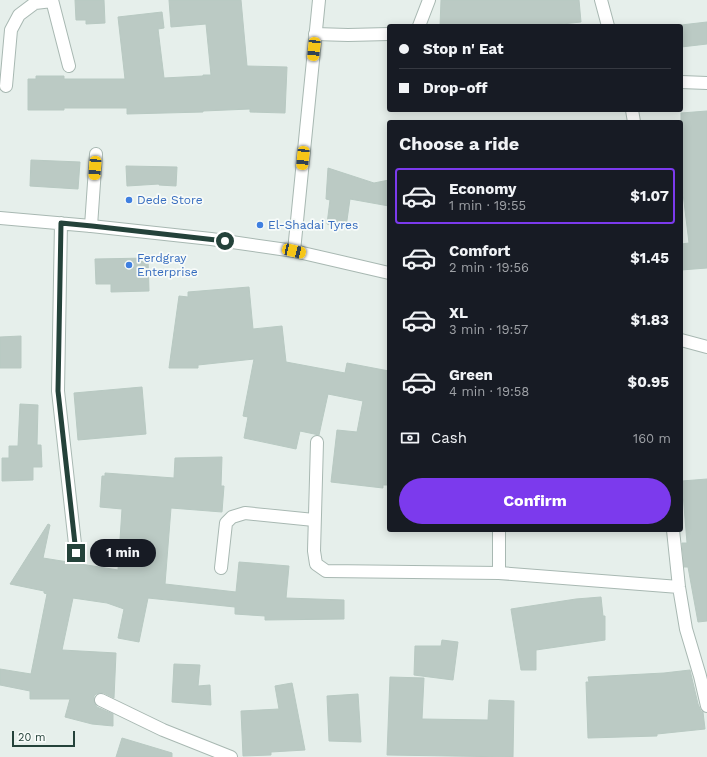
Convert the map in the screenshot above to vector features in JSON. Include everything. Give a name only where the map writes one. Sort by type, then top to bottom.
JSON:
[{"type":"street","points":[[294,251],[319,0]]},
{"type":"street","points":[[420,24],[429,0]]},
{"type":"street","points":[[601,0],[607,24]]},
{"type":"street","points":[[6,86],[10,30],[19,15],[35,3],[52,1],[69,66]]},
{"type":"street","points":[[315,34],[387,34]]},
{"type":"street","points":[[683,82],[707,83]]},
{"type":"street","points":[[92,226],[96,154]]},
{"type":"street","points":[[0,218],[211,239],[294,251],[387,273]]},
{"type":"street","points":[[61,223],[58,391],[76,553]]},
{"type":"street","points":[[683,341],[707,347]]},
{"type":"street","points":[[317,442],[314,551],[316,564],[326,571],[499,573],[679,587]]},
{"type":"street","points":[[221,568],[226,524],[232,517],[245,513],[314,520]]},
{"type":"street","points":[[499,532],[499,573]]},
{"type":"street","points":[[673,532],[679,587],[686,629],[707,706]]},
{"type":"street","points":[[101,700],[164,730],[232,757]]},
{"type":"building","points":[[75,0],[104,0],[105,23],[86,24],[86,20],[76,20]]},
{"type":"building","points":[[169,0],[241,0],[247,66],[287,67],[285,113],[250,112],[250,109],[127,114],[127,108],[64,108],[64,110],[28,110],[28,79],[36,79],[36,76],[64,76],[64,79],[125,79],[118,17],[162,12],[164,28],[158,29],[164,78],[211,75],[206,24],[171,27]]},
{"type":"building","points":[[441,0],[579,0],[581,22],[562,24],[440,24]]},
{"type":"building","points":[[707,22],[707,44],[683,47],[683,25]]},
{"type":"building","points":[[707,111],[707,268],[683,270],[683,244],[689,243],[683,194],[683,120],[681,120],[681,113]]},
{"type":"building","points":[[31,160],[80,162],[78,189],[30,186]]},
{"type":"building","points":[[126,166],[177,167],[176,186],[159,184],[127,186]]},
{"type":"building","points":[[328,168],[374,183],[387,180],[387,206],[350,199],[346,227],[327,224],[330,200],[326,199]]},
{"type":"building","points":[[148,258],[149,291],[111,292],[111,284],[96,284],[95,259]]},
{"type":"building","points":[[249,287],[253,329],[282,326],[286,362],[345,373],[347,363],[387,371],[387,485],[383,485],[383,488],[331,482],[337,430],[357,432],[363,401],[328,394],[319,435],[300,431],[296,449],[244,438],[248,417],[243,416],[254,359],[198,365],[198,368],[169,368],[179,296],[188,297],[188,292]]},
{"type":"building","points":[[21,336],[21,368],[0,368],[0,337]]},
{"type":"building","points":[[142,387],[146,434],[78,440],[74,393]]},
{"type":"building","points":[[20,404],[38,405],[37,445],[41,445],[42,467],[33,467],[33,480],[2,481],[2,458],[9,458],[9,446],[18,446]]},
{"type":"building","points":[[222,457],[221,486],[224,486],[222,512],[171,508],[165,584],[236,592],[239,562],[289,566],[286,598],[344,600],[344,619],[265,620],[265,616],[235,614],[235,607],[148,598],[139,642],[118,638],[124,609],[107,603],[73,598],[62,650],[116,653],[114,698],[104,693],[96,694],[94,696],[97,707],[113,714],[113,726],[92,724],[65,717],[70,699],[30,699],[30,691],[0,685],[0,669],[31,674],[47,594],[44,593],[44,591],[10,584],[48,524],[50,525],[43,558],[118,570],[122,509],[100,507],[102,476],[105,476],[105,473],[174,478],[175,458]]},
{"type":"building","points":[[707,479],[707,621],[698,622],[688,567],[684,567],[682,543],[687,543],[683,481]]},
{"type":"building","points":[[601,597],[603,616],[605,616],[605,640],[536,650],[536,670],[521,670],[511,609],[576,599]]},
{"type":"building","points":[[442,640],[458,642],[453,680],[414,675],[415,646],[441,646]]},
{"type":"building","points":[[174,664],[200,665],[198,686],[210,685],[211,705],[172,702]]},
{"type":"building","points":[[690,670],[698,704],[703,712],[705,729],[657,734],[657,736],[588,738],[586,682],[589,682],[588,677],[664,673]]},
{"type":"building","points":[[390,677],[424,678],[422,719],[488,720],[489,700],[514,701],[513,757],[387,755]]},
{"type":"building","points":[[292,683],[305,750],[271,752],[271,755],[243,756],[241,711],[279,709],[275,686]]},
{"type":"building","points":[[358,694],[361,742],[329,741],[327,696]]},
{"type":"building","points":[[122,738],[172,753],[172,757],[116,757]]},
{"type":"place","name":"Dede Store","points":[[129,200]]},
{"type":"place","name":"El-Shadai Tyres","points":[[260,225]]},
{"type":"place","name":"Ferdgray Enterprise","points":[[129,265]]},
{"type":"route","points":[[76,553],[58,391],[61,223],[225,241]]}]
